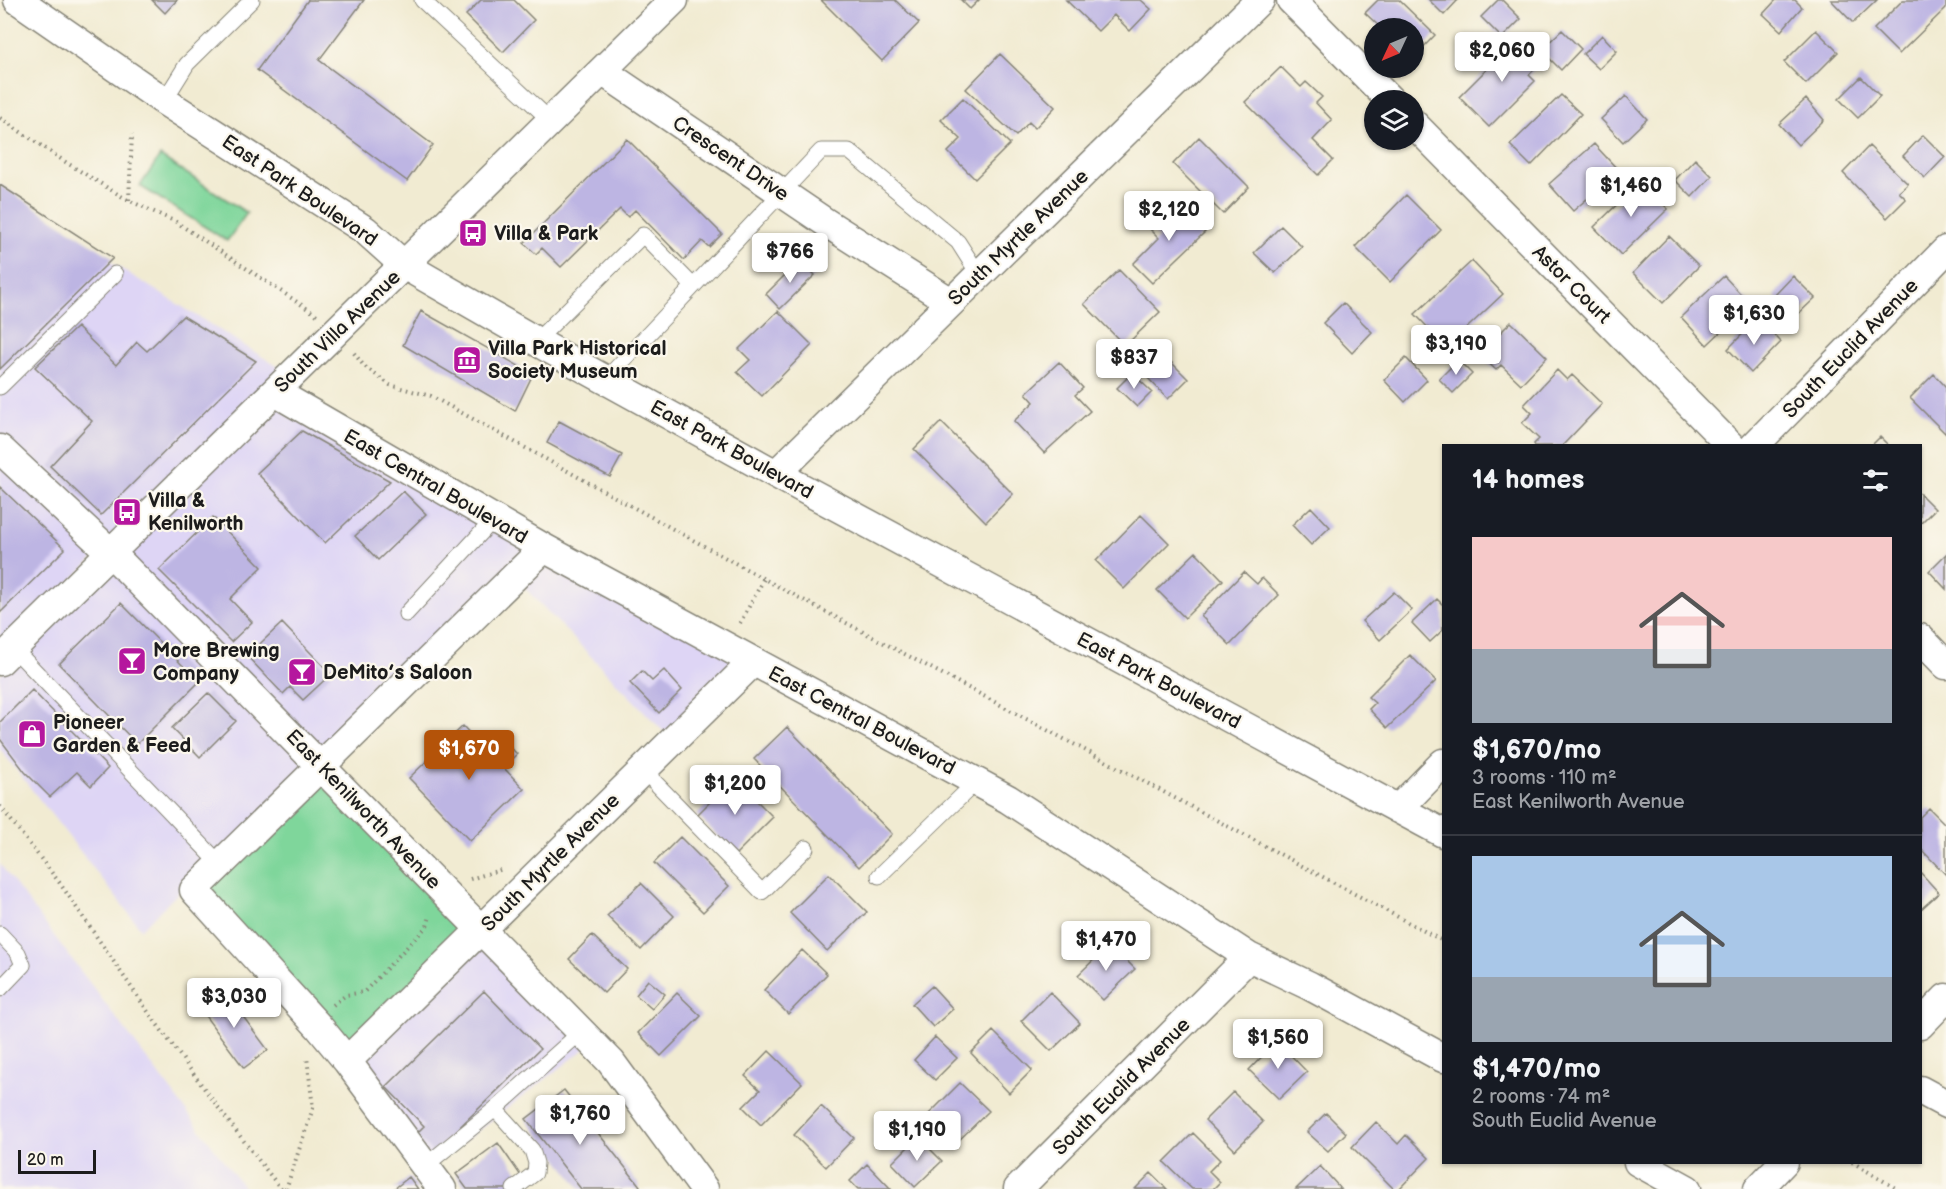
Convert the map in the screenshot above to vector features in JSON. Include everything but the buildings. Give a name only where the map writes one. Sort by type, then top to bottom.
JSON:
[{"type":"street","name":"East Park Boulevard","points":[[18,0],[164,101],[365,230],[404,265],[605,380],[776,474],[1442,832]]},
{"type":"street","name":"South Villa Avenue","points":[[7,655],[674,0]]},
{"type":"street","name":"South Myrtle Avenue","points":[[776,474],[1260,0]]},
{"type":"street","points":[[1291,0],[1380,90]]},
{"type":"street","name":"Crescent Drive","points":[[602,71],[782,193],[951,302]]},
{"type":"street","name":"Astor Court","points":[[1424,134],[1729,444]]},
{"type":"street","name":"South Euclid Avenue","points":[[1756,444],[1946,250]]},
{"type":"street","name":"East Central Boulevard","points":[[275,392],[544,548],[1008,799],[1250,957],[1310,986],[1442,1057]]},
{"type":"street","name":"East Kenilworth Avenue","points":[[0,449],[111,553],[582,1031],[611,1062],[704,1189]]},
{"type":"street","points":[[442,1189],[319,1027],[194,890],[544,548]]},
{"type":"street","points":[[1922,640],[1946,664]]},
{"type":"street","name":"South Myrtle Avenue","points":[[347,1061],[753,662]]},
{"type":"street","points":[[1398,809],[1442,764]]},
{"type":"street","name":"South Euclid Avenue","points":[[1018,1189],[1250,957]]},
{"type":"street","points":[[1922,1023],[1946,998]]},
{"type":"street","points":[[1922,1091],[1946,1104]]},
{"type":"street","points":[[1642,1164],[1687,1189]]},
{"type":"street","points":[[1758,1189],[1782,1164]]},
{"type":"lane","points":[[164,101],[187,64],[252,0]]},
{"type":"lane","points":[[422,0],[551,121]]},
{"type":"lane","points":[[605,380],[692,285],[821,151],[849,151],[958,243],[979,275]]},
{"type":"lane","points":[[536,341],[643,235],[692,285]]},
{"type":"lane","points":[[0,387],[116,274]]},
{"type":"lane","points":[[406,614],[494,519]]},
{"type":"lane","points":[[7,655],[221,865]]},
{"type":"lane","points":[[643,770],[762,892],[806,848]]},
{"type":"lane","points":[[879,876],[976,782]]},
{"type":"lane","points":[[0,934],[18,953],[23,964],[0,989]]},
{"type":"lane","points":[[425,1166],[495,1109],[582,1031]]},
{"type":"lane","points":[[495,1109],[532,1150],[536,1162],[535,1173],[514,1189]]},
{"type":"path","points":[[0,117],[67,163],[129,200],[176,222],[320,318]]},
{"type":"path","points":[[129,200],[132,134]]},
{"type":"path","points":[[348,346],[364,366],[390,384],[431,396],[764,579],[1442,940]]},
{"type":"path","points":[[739,624],[764,579]]},
{"type":"path","points":[[0,806],[59,882],[158,1025],[281,1189]]},
{"type":"path","points":[[329,1009],[346,995],[364,992],[427,926],[432,912]]},
{"type":"path","points":[[286,1189],[313,1108],[306,1058],[309,1050]]},
{"type":"path","points":[[1855,1164],[1897,1189]]},
{"type":"shaded area","points":[[104,258],[285,371],[0,650],[0,362]]},
{"type":"shaded area","points":[[276,402],[533,549],[141,929],[0,749],[0,676]]},
{"type":"shaded area","points":[[543,558],[742,663],[669,737],[519,582]]},
{"type":"shaded area","points":[[0,864],[245,1189],[0,1189]]},
{"type":"shaded area","points":[[489,937],[594,1042],[433,1165],[358,1062]]},
{"type":"green space","points":[[160,156],[247,213],[227,241],[140,186]]},
{"type":"green space","points":[[323,777],[471,928],[349,1049],[205,891]]},
{"type":"place","name":"Villa & Park","points":[[473,233]]},
{"type":"place","name":"Villa Park Historical Society Museum","points":[[467,360]]},
{"type":"place","name":"Villa & Kenilworth","points":[[127,512]]},
{"type":"place","name":"More Brewing Company","points":[[132,661]]},
{"type":"place","name":"DeMito’s Saloon","points":[[302,672]]},
{"type":"place","name":"Pioneer Garden & Feed","points":[[32,734]]}]
